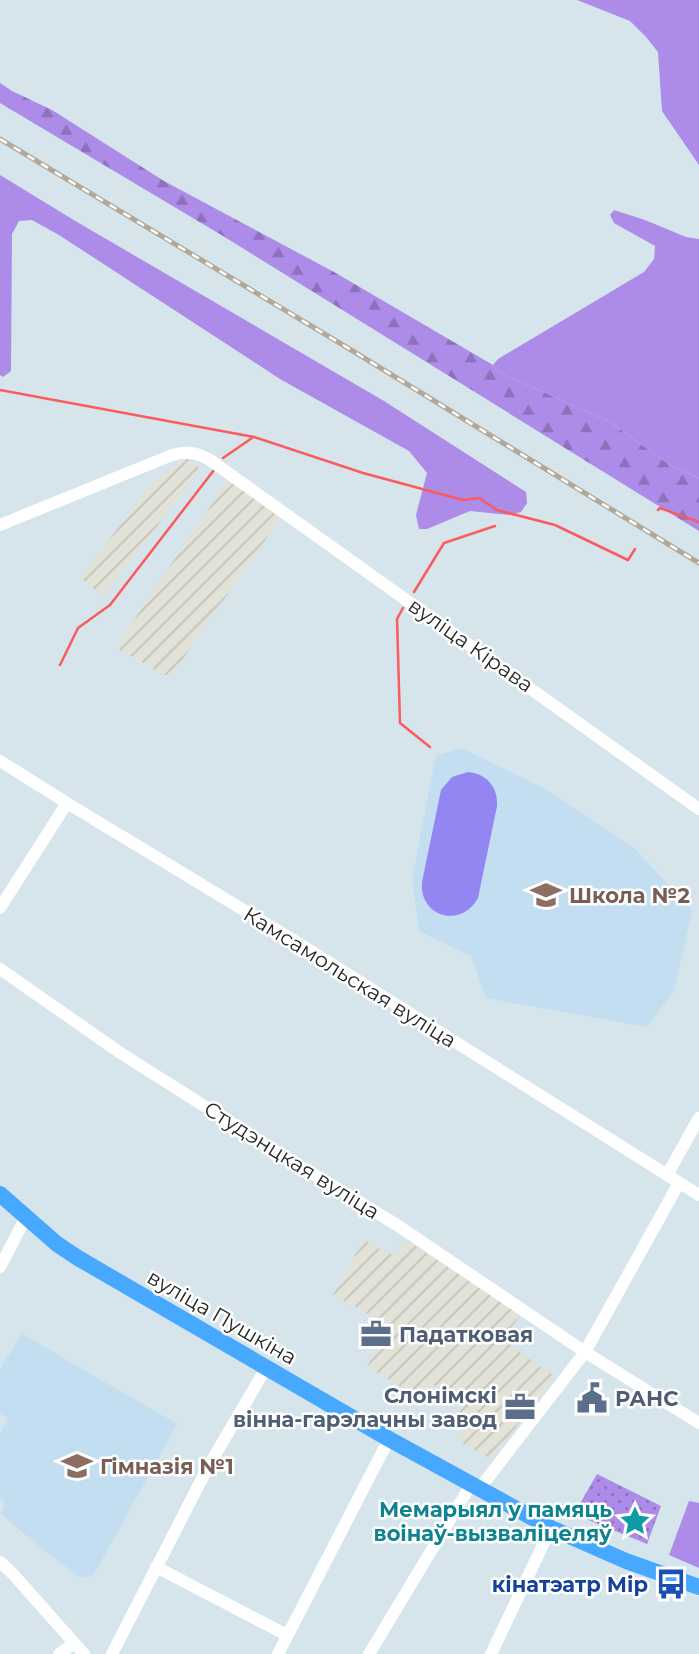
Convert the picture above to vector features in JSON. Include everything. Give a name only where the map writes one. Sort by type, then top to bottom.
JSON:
[{"type":"main road","name":"вуліца Пушкіна","points":[[0,1194],[57,1244],[78,1258],[389,1439],[551,1528],[626,1561],[699,1587]]},
{"type":"street","name":"вуліца Кірава","points":[[0,525],[185,451],[198,453],[699,809]]},
{"type":"street","name":"Камсамольская вуліца","points":[[0,761],[298,943],[699,1195]]},
{"type":"street","points":[[0,908],[67,803]]},
{"type":"street","name":"Студэнцкая вуліца","points":[[0,969],[122,1054],[397,1225],[584,1352],[699,1423]]},
{"type":"street","points":[[667,1175],[699,1118]]},
{"type":"street","points":[[369,1654],[476,1485],[584,1352],[679,1183]]},
{"type":"street","points":[[0,1267],[26,1217]]},
{"type":"street","points":[[112,1654],[208,1467],[265,1368]]},
{"type":"street","points":[[278,1654],[389,1439]]},
{"type":"street","points":[[491,1654],[551,1528]]},
{"type":"street","points":[[0,1562],[84,1654]]},
{"type":"street","points":[[156,1567],[288,1635]]},
{"type":"street","points":[[60,1654],[74,1643]]},
{"type":"shaded area","points":[[185,457],[201,469],[103,596],[80,578],[153,482]]},
{"type":"shaded area","points":[[229,479],[282,516],[186,654],[172,679],[118,649],[127,630]]},
{"type":"shaded area","name":"Школа №2","points":[[462,748],[547,790],[634,848],[692,910],[674,991],[647,1027],[486,998],[471,956],[419,931],[412,879],[436,756]]},
{"type":"shaded area","points":[[468,772],[481,775],[490,783],[496,793],[497,806],[478,898],[471,908],[462,914],[442,915],[427,904],[422,882],[441,790],[452,777]]},
{"type":"shaded area","points":[[406,1240],[521,1314],[503,1340],[555,1377],[491,1459],[458,1441],[468,1419],[458,1413],[463,1401],[432,1384],[423,1399],[367,1367],[389,1325],[333,1295],[361,1244],[366,1241],[394,1255]]},
{"type":"shaded area","name":"Гімназія №1","points":[[22,1334],[177,1424],[93,1576],[81,1578],[1,1514],[5,1502],[0,1498],[0,1434],[8,1418],[0,1413],[0,1369]]},
{"type":"green space","points":[[577,0],[699,0],[699,165],[662,111],[658,52],[630,21]]},
{"type":"green space","points":[[0,83],[52,110],[164,181],[334,272],[493,365],[498,372],[608,421],[670,465],[699,478],[699,531],[223,236],[0,103]]},
{"type":"green space","points":[[0,175],[384,401],[526,492],[527,503],[521,512],[509,515],[470,511],[427,529],[419,529],[416,515],[427,473],[409,451],[280,379],[32,220],[19,221],[12,234],[11,371],[3,377],[0,375]]},
{"type":"green space","points":[[614,210],[686,237],[699,239],[699,478],[670,465],[608,421],[498,372],[493,365],[498,359],[644,272],[654,259],[655,246],[614,223],[610,215]]},
{"type":"green space","points":[[597,1474],[661,1506],[647,1544],[574,1514]]},
{"type":"green space","points":[[689,1501],[699,1503],[699,1568],[669,1555]]},
{"type":"waterway","points":[[0,390],[254,437],[363,473],[463,500],[479,498],[497,510],[555,525],[628,560],[635,549]]},
{"type":"waterway","points":[[223,458],[252,438]]},
{"type":"waterway","points":[[60,665],[78,628],[110,605],[214,470]]},
{"type":"waterway","points":[[658,510],[660,508],[699,522]]},
{"type":"waterway","points":[[414,592],[444,543],[495,526]]},
{"type":"waterway","points":[[403,608],[397,619],[400,723],[430,747]]},
{"type":"railway","points":[[0,139],[699,563]]},
{"type":"place","name":"Школа №2","points":[[546,895]]},
{"type":"place","name":"Падатковая","points":[[376,1334]]},
{"type":"place","name":"РАНС","points":[[592,1398]]},
{"type":"place","name":"Слонімскі вінна-гарэлачны завод","points":[[520,1407]]},
{"type":"place","name":"Гімназія №1","points":[[77,1466]]},
{"type":"place","name":"Мемарыял у памяць воінаў-вызваліцеляў","points":[[635,1521]]},
{"type":"place","name":"кінатэатр Мір","points":[[671,1584]]}]
